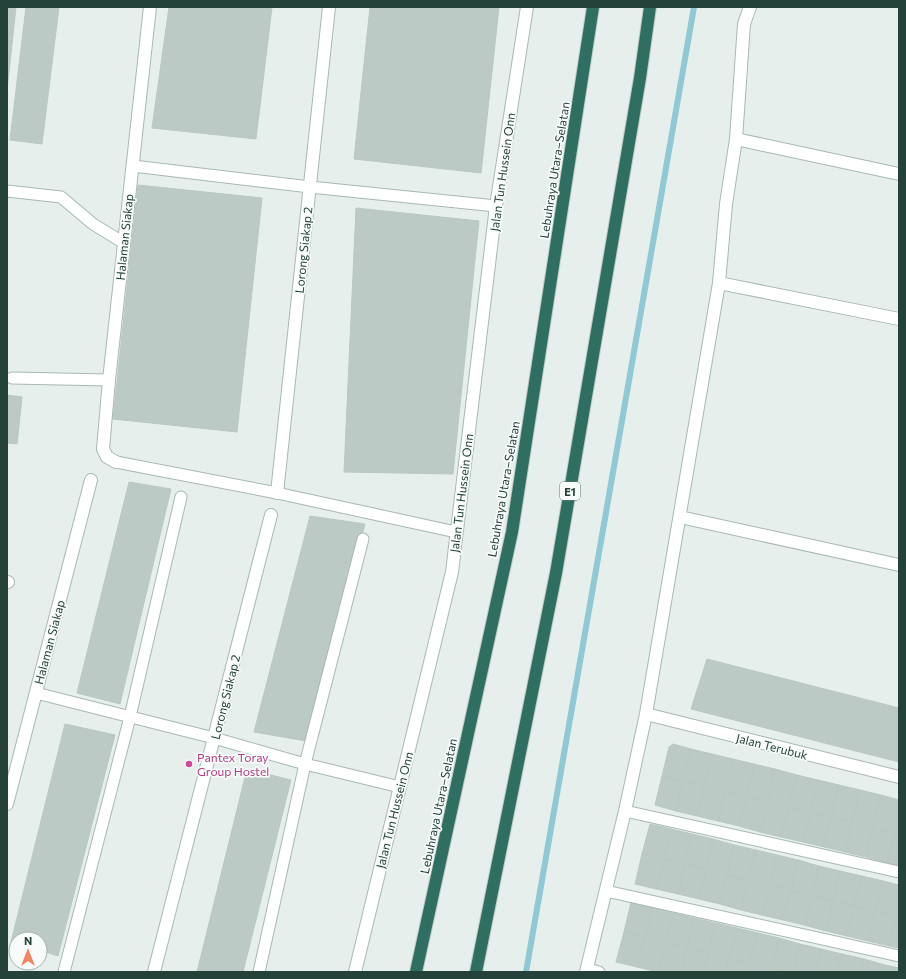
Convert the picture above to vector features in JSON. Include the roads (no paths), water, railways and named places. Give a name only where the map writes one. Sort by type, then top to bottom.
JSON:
[{"type":"highway","name":"Lebuhraya Utara–Selatan","points":[[416,972],[512,532],[593,7]]},
{"type":"highway","name":"E1","points":[[476,972],[556,573],[637,94],[650,7]]},
{"type":"street","name":"Halaman Siakap","points":[[116,462],[107,457],[102,449],[150,7]]},
{"type":"street","name":"Lorong Siakap 2","points":[[277,493],[329,7]]},
{"type":"street","name":"Jalan Tun Hussein Onn","points":[[355,972],[452,572],[496,206],[526,7]]},
{"type":"street","points":[[591,971],[606,891],[646,714],[719,283],[726,204],[736,139],[744,24],[750,7]]},
{"type":"street","points":[[736,139],[899,174]]},
{"type":"street","points":[[719,283],[899,319]]},
{"type":"street","name":"Halaman Siakap","points":[[7,804],[91,480]]},
{"type":"street","name":"Lorong Siakap 2","points":[[154,972],[271,515]]},
{"type":"street","points":[[680,517],[899,565]]},
{"type":"street","name":"Jalan Terubuk","points":[[646,714],[899,777]]},
{"type":"lane","points":[[132,166],[310,187],[496,206]]},
{"type":"lane","points":[[7,191],[61,197],[93,224],[124,243]]},
{"type":"lane","points":[[12,378],[109,380]]},
{"type":"lane","points":[[116,462],[277,493],[456,532]]},
{"type":"lane","points":[[64,972],[130,717],[181,497]]},
{"type":"lane","points":[[259,972],[305,764],[363,539]]},
{"type":"lane","points":[[36,693],[214,738],[305,764],[400,786]]},
{"type":"lane","points":[[625,811],[899,872]]},
{"type":"lane","points":[[606,891],[899,956]]},
{"type":"waterway","points":[[526,972],[694,7]]},
{"type":"place","name":"Pantex Toray Group Hostel","points":[[189,764]]}]
